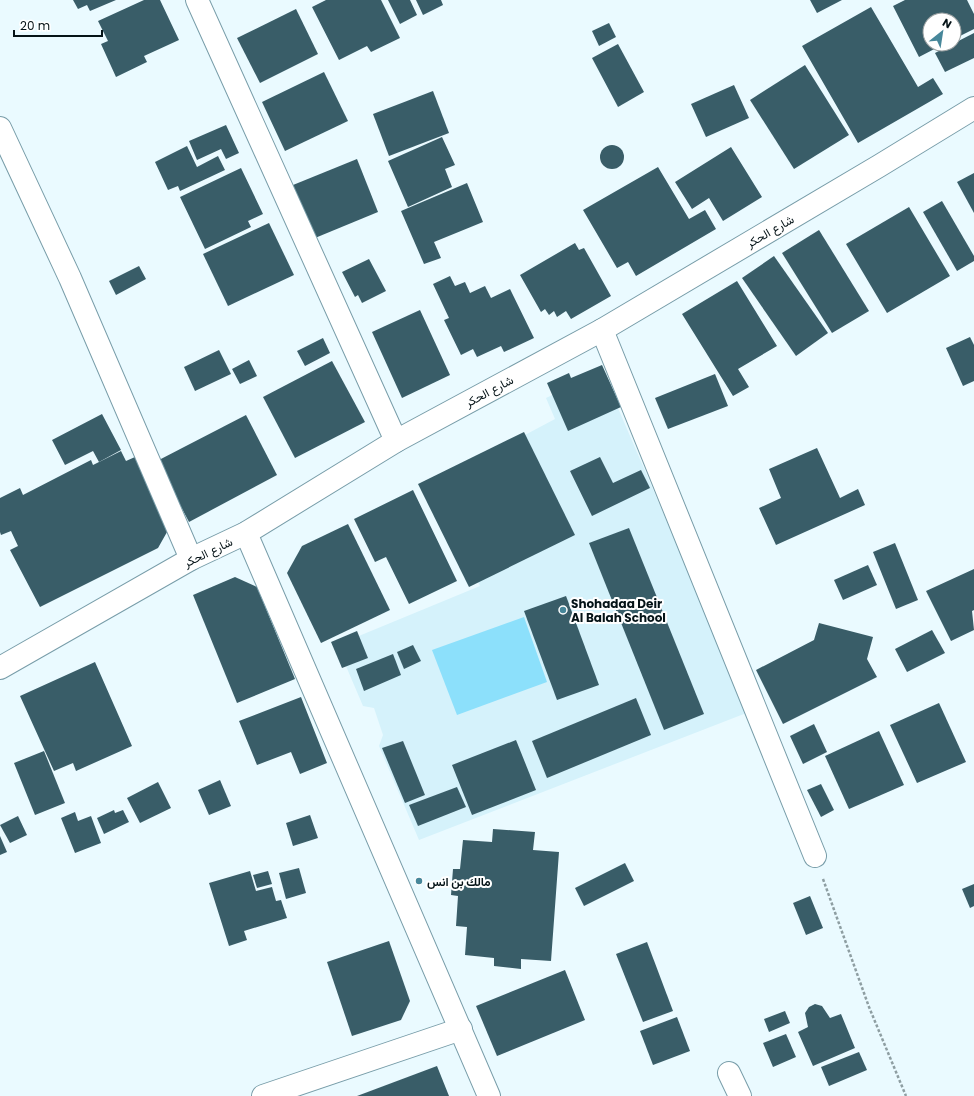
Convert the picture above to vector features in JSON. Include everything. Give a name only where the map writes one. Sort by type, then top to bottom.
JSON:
[{"type":"street","points":[[197,0],[396,441]]},
{"type":"street","name":"شارع الحكر","points":[[0,668],[191,559],[246,533],[396,441],[602,330],[974,108]]},
{"type":"street","points":[[0,128],[70,278],[191,559]]},
{"type":"street","points":[[602,330],[815,856]]},
{"type":"street","points":[[246,533],[461,1029],[488,1096]]},
{"type":"street","points":[[263,1096],[461,1029]]},
{"type":"street","points":[[729,1073],[740,1096]]},
{"type":"path","points":[[815,856],[869,1007],[906,1096]]},
{"type":"shaded area","name":"Shohadaa Deir Al Balah School","points":[[602,371],[749,712],[419,840],[379,746],[383,735],[374,708],[363,706],[337,645],[480,586],[433,484],[555,419],[546,398]]},
{"type":"shaded area","points":[[524,617],[547,682],[457,715],[432,650]]},
{"type":"building","points":[[73,0],[116,0],[90,11],[87,5],[78,9]]},
{"type":"building","points":[[144,0],[160,0],[179,40],[144,56],[147,62],[116,77],[101,44],[108,41],[98,21]]},
{"type":"building","points":[[326,0],[381,0],[400,38],[371,52],[367,46],[339,60],[312,7]]},
{"type":"building","points":[[388,0],[410,0],[417,15],[400,24]]},
{"type":"building","points":[[416,0],[441,0],[443,5],[423,15]]},
{"type":"building","points":[[810,0],[842,0],[817,13]]},
{"type":"building","points":[[905,0],[967,0],[974,14],[974,29],[962,35],[962,12],[922,12],[922,52],[929,52],[919,57],[893,6]]},
{"type":"building","points":[[871,7],[918,87],[933,78],[943,94],[858,143],[802,46]]},
{"type":"building","points":[[296,9],[318,54],[260,83],[237,38]]},
{"type":"building","points":[[609,23],[616,37],[599,46],[592,31]]},
{"type":"building","points":[[974,33],[974,58],[945,72],[935,53],[962,52],[962,39]]},
{"type":"building","points":[[618,44],[644,92],[618,107],[592,58]]},
{"type":"building","points":[[805,65],[849,135],[794,169],[750,100]]},
{"type":"building","points":[[324,72],[348,121],[285,151],[262,102]]},
{"type":"building","points":[[734,85],[749,118],[706,137],[691,104]]},
{"type":"building","points":[[433,91],[449,133],[389,156],[373,114]]},
{"type":"building","points":[[226,125],[239,153],[226,159],[221,149],[197,160],[189,141]]},
{"type":"building","points":[[442,137],[455,165],[445,169],[452,187],[408,207],[388,161]]},
{"type":"building","points":[[612,145],[621,148],[624,157],[621,166],[612,169],[603,166],[600,157],[603,148]]},
{"type":"building","points":[[187,146],[197,167],[218,156],[225,170],[180,191],[178,186],[168,190],[155,162]]},
{"type":"building","points":[[731,147],[762,197],[723,221],[709,198],[692,209],[675,182]]},
{"type":"building","points":[[357,159],[378,212],[315,238],[293,185]]},
{"type":"building","points":[[658,167],[689,219],[705,210],[716,229],[636,276],[628,262],[617,268],[583,210]]},
{"type":"building","points":[[241,168],[263,214],[248,221],[251,227],[205,249],[180,197]]},
{"type":"building","points":[[974,173],[974,213],[957,182]]},
{"type":"building","points":[[467,183],[483,222],[434,242],[441,258],[424,264],[401,211]]},
{"type":"building","points":[[942,201],[974,256],[974,261],[957,271],[923,212]]},
{"type":"building","points":[[909,207],[950,276],[887,313],[846,244]]},
{"type":"building","points":[[269,223],[294,275],[228,306],[203,254]]},
{"type":"building","points":[[819,230],[869,311],[832,333],[782,253]]},
{"type":"building","points":[[575,243],[579,250],[584,248],[611,296],[571,319],[566,311],[557,317],[554,311],[549,315],[545,309],[541,312],[520,275]]},
{"type":"building","points":[[774,256],[828,333],[796,356],[742,278]]},
{"type":"building","points":[[369,259],[386,291],[362,303],[358,295],[355,297],[342,272]]},
{"type":"building","points":[[139,266],[146,279],[116,295],[109,281]]},
{"type":"building","points":[[450,276],[455,286],[465,282],[470,293],[485,286],[491,298],[510,289],[534,338],[504,352],[501,346],[477,357],[473,349],[461,355],[444,320],[449,318],[433,284]]},
{"type":"building","points":[[737,281],[777,346],[738,369],[749,387],[733,396],[682,314]]},
{"type":"building","points":[[420,310],[450,375],[402,398],[372,332]]},
{"type":"building","points":[[970,337],[974,345],[974,381],[963,386],[946,348]]},
{"type":"building","points":[[323,338],[330,353],[305,366],[297,351]]},
{"type":"building","points":[[219,350],[231,374],[195,391],[184,367]]},
{"type":"building","points":[[249,360],[257,376],[240,384],[232,369]]},
{"type":"building","points":[[332,361],[365,422],[295,458],[263,397]]},
{"type":"building","points":[[602,365],[621,407],[568,431],[547,383],[569,373],[571,378]]},
{"type":"building","points":[[715,374],[728,406],[668,429],[655,398]]},
{"type":"building","points":[[102,414],[121,450],[99,462],[93,451],[65,465],[52,440]]},
{"type":"building","points":[[246,415],[277,475],[189,522],[157,461]]},
{"type":"building","points":[[524,432],[575,535],[469,587],[418,484]]},
{"type":"building","points":[[817,448],[840,498],[858,489],[865,505],[776,545],[759,508],[781,498],[769,469]]},
{"type":"building","points":[[121,451],[126,461],[135,457],[171,525],[158,548],[40,607],[10,550],[18,546],[11,531],[1,535],[0,498],[20,488],[23,495],[91,460],[93,465]]},
{"type":"building","points":[[600,457],[613,483],[641,470],[650,488],[592,516],[570,471]]},
{"type":"building","points":[[413,490],[457,581],[409,604],[386,557],[375,562],[354,519]]},
{"type":"building","points":[[348,524],[390,610],[321,643],[287,573],[302,546]]},
{"type":"building","points":[[629,528],[704,714],[664,730],[589,543]]},
{"type":"building","points":[[895,543],[918,600],[896,609],[873,552]]},
{"type":"building","points":[[868,565],[877,585],[843,600],[834,580]]},
{"type":"building","points":[[974,569],[974,610],[972,611],[974,630],[951,641],[926,591]]},
{"type":"building","points":[[235,577],[257,587],[295,679],[237,703],[193,595]]},
{"type":"building","points":[[566,596],[599,685],[557,700],[524,611]]},
{"type":"building","points":[[819,623],[873,637],[867,659],[877,677],[783,724],[756,670],[814,640]]},
{"type":"building","points":[[932,630],[945,653],[907,672],[895,649]]},
{"type":"building","points":[[357,631],[368,658],[342,668],[331,642]]},
{"type":"building","points":[[413,645],[421,661],[404,669],[397,652]]},
{"type":"building","points":[[393,654],[401,675],[364,691],[356,669]]},
{"type":"building","points":[[95,662],[132,746],[76,771],[73,763],[54,771],[20,696]]},
{"type":"building","points":[[301,697],[327,763],[300,774],[291,752],[257,765],[239,721]]},
{"type":"building","points":[[636,698],[651,735],[547,778],[532,741]]},
{"type":"building","points":[[939,703],[966,762],[917,783],[890,725]]},
{"type":"building","points":[[814,724],[827,752],[803,764],[790,736]]},
{"type":"building","points":[[879,731],[904,785],[849,809],[825,756]]},
{"type":"building","points":[[516,740],[536,790],[472,815],[452,765]]},
{"type":"building","points":[[403,741],[425,795],[405,803],[382,748]]},
{"type":"building","points":[[44,751],[65,803],[35,815],[14,763]]},
{"type":"building","points":[[220,780],[231,806],[209,815],[198,790]]},
{"type":"building","points":[[158,782],[171,808],[140,823],[127,798]]},
{"type":"building","points":[[821,784],[834,810],[821,817],[807,790]]},
{"type":"building","points":[[457,787],[466,807],[418,826],[409,805]]},
{"type":"building","points":[[114,810],[115,813],[123,810],[129,822],[104,834],[97,818]]},
{"type":"building","points":[[75,812],[78,821],[91,816],[101,843],[75,853],[61,818]]},
{"type":"building","points":[[310,815],[318,838],[293,846],[286,823]]},
{"type":"building","points":[[18,816],[27,835],[10,843],[0,825]]},
{"type":"building","points":[[493,829],[535,832],[533,850],[559,852],[551,961],[521,959],[521,969],[494,966],[494,958],[465,955],[467,927],[456,926],[458,896],[451,895],[453,869],[460,869],[463,840],[492,842]]},
{"type":"building","points":[[0,836],[7,852],[0,855]]},
{"type":"building","points":[[625,863],[634,881],[584,906],[575,888]]},
{"type":"building","points":[[299,868],[306,893],[286,899],[279,873]]},
{"type":"building","points":[[250,871],[256,891],[272,887],[276,901],[281,900],[287,918],[244,931],[247,940],[229,946],[209,883]]},
{"type":"building","points":[[268,871],[272,884],[257,888],[253,875]]},
{"type":"building","points":[[974,884],[974,906],[970,908],[962,889]]},
{"type":"building","points":[[810,896],[823,928],[806,935],[793,903]]},
{"type":"building","points":[[389,941],[410,1001],[401,1020],[352,1036],[327,962]]},
{"type":"building","points":[[647,942],[673,1011],[643,1022],[616,954]]},
{"type":"building","points":[[565,970],[585,1020],[497,1056],[476,1006]]},
{"type":"building","points":[[815,1004],[822,1006],[830,1018],[841,1014],[855,1048],[813,1066],[798,1032],[808,1027],[805,1013],[809,1007]]},
{"type":"building","points":[[785,1011],[790,1023],[769,1032],[764,1019]]},
{"type":"building","points":[[677,1017],[690,1051],[653,1065],[640,1031]]},
{"type":"building","points":[[786,1034],[796,1057],[773,1067],[763,1043]]},
{"type":"building","points":[[859,1052],[867,1070],[829,1086],[821,1067]]},
{"type":"building","points":[[437,1066],[449,1096],[357,1096]]},
{"type":"place","name":"Shohadaa Deir Al Balah School","points":[[563,610]]},
{"type":"place","name":"مالك بن انس","points":[[419,881]]}]
